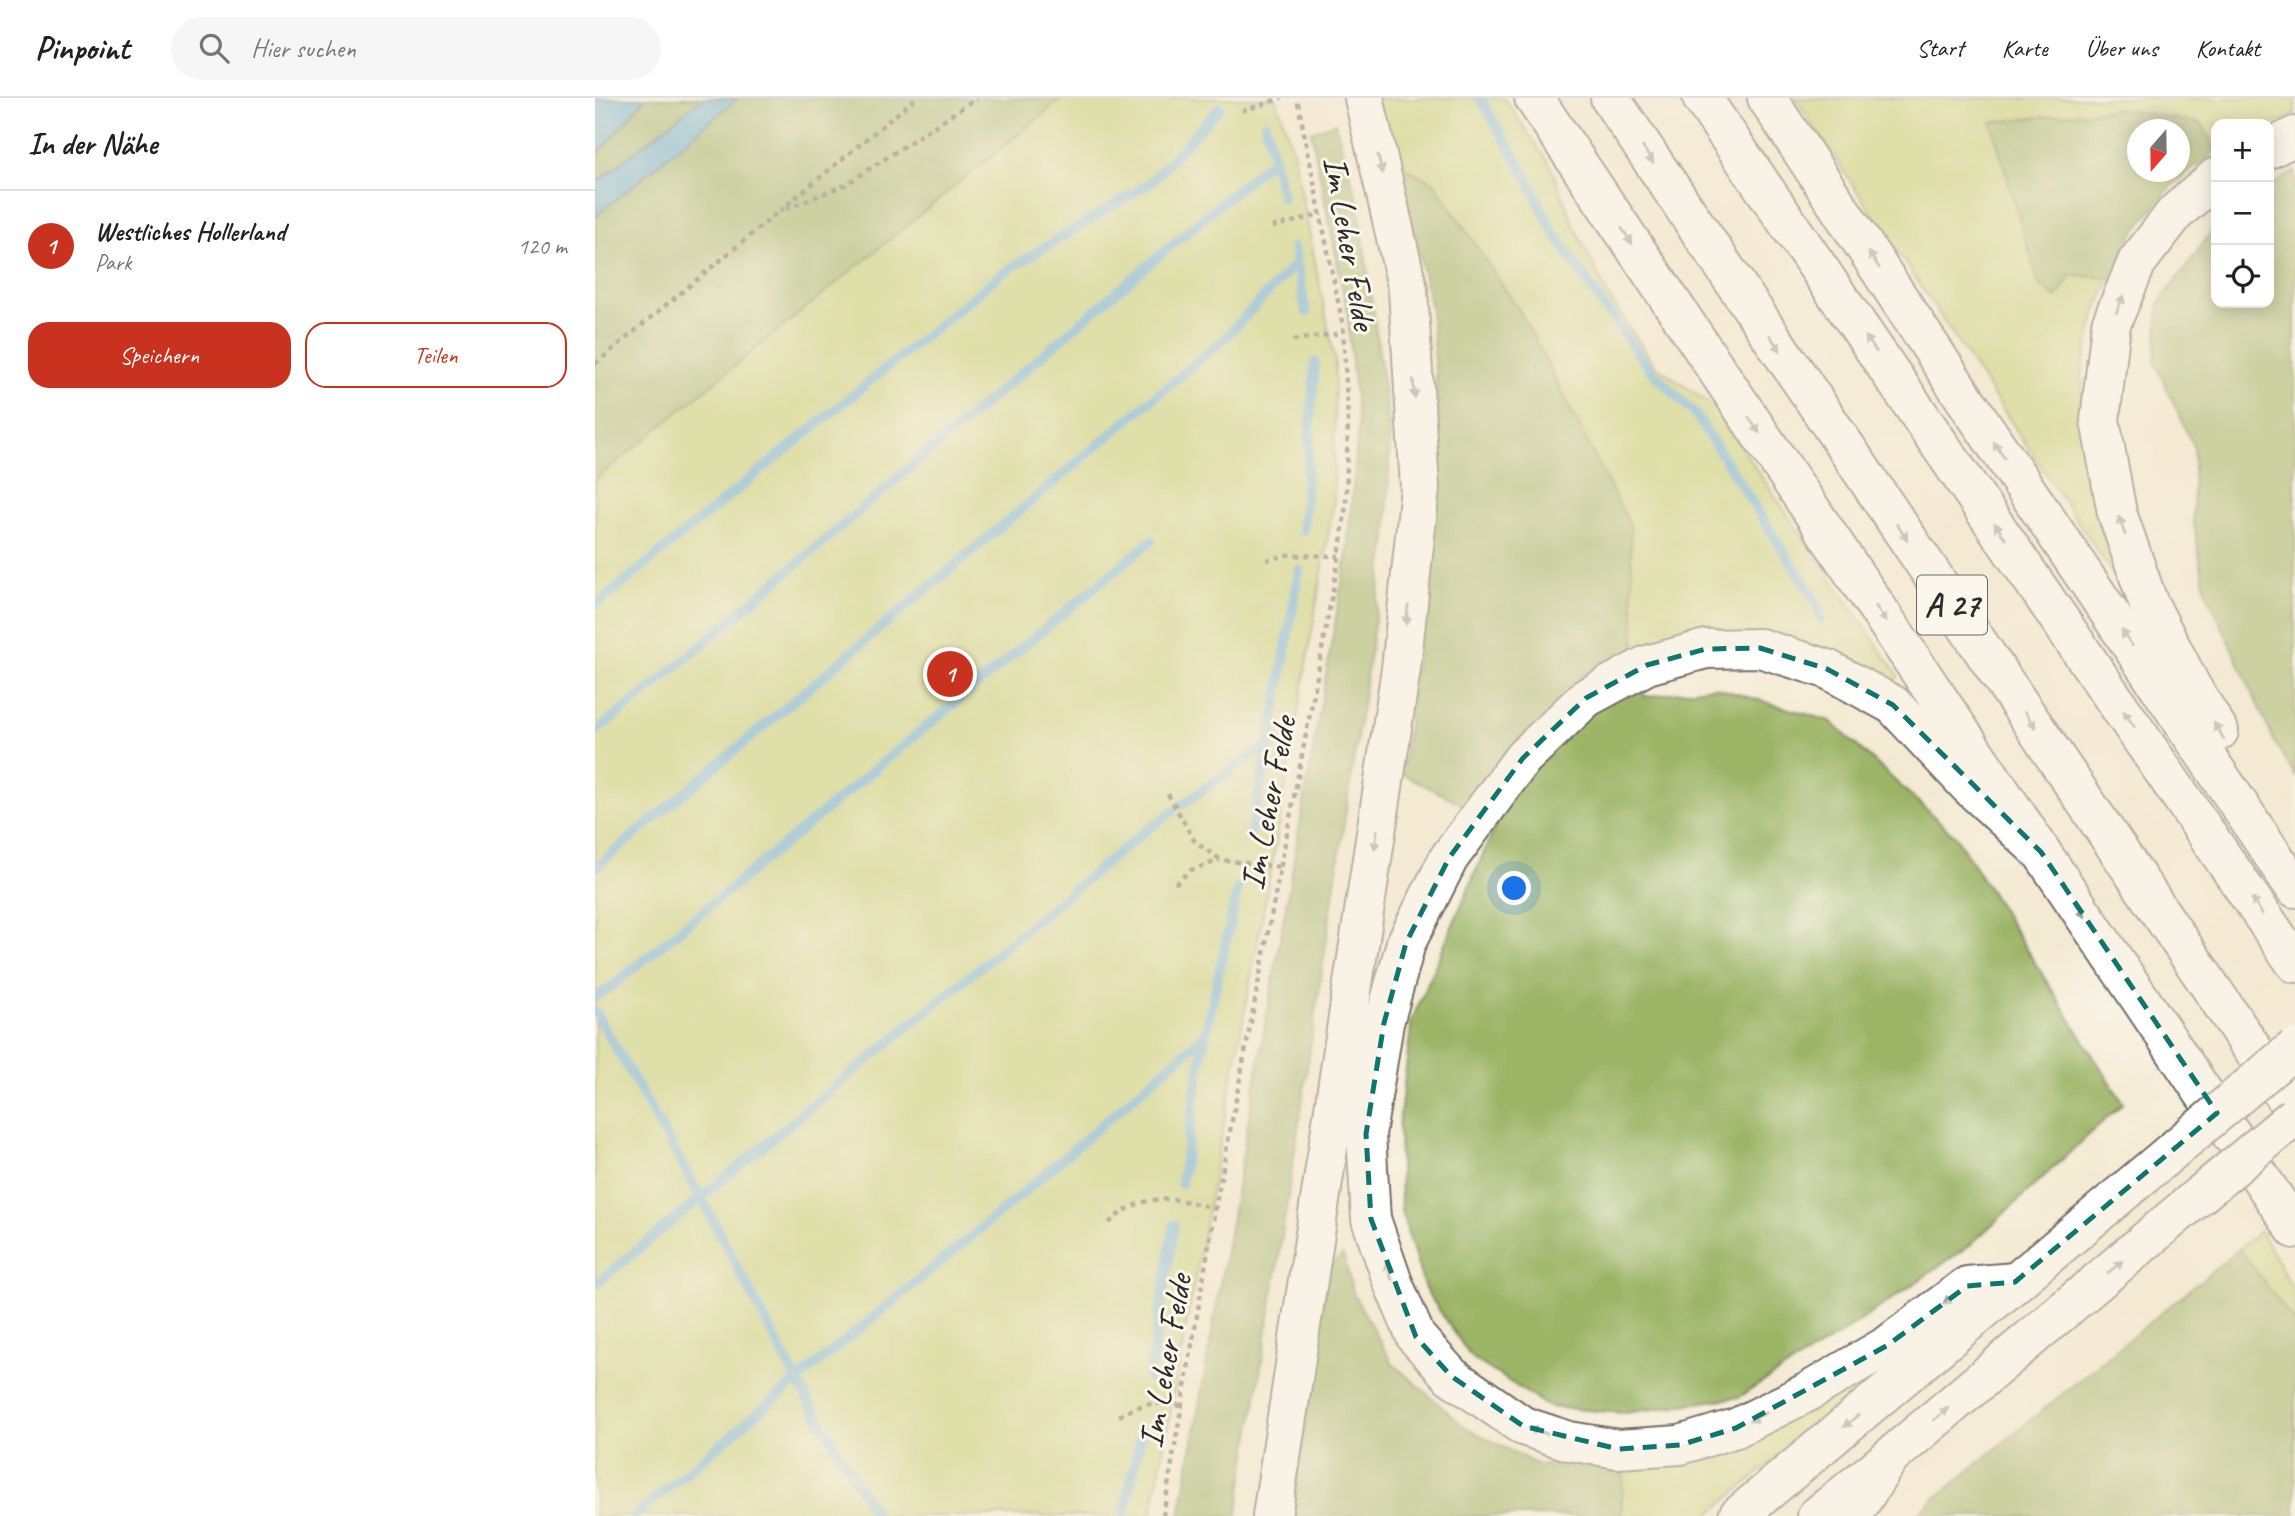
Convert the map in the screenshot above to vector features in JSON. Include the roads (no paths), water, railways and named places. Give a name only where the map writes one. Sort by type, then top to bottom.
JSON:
[{"type":"highway","points":[[1272,1516],[1401,669],[1420,488],[1408,290],[1364,98]]},
{"type":"highway","points":[[1534,98],[2295,1229]]},
{"type":"highway","name":"A 27","points":[[1610,98],[2295,1114]]},
{"type":"highway","name":"A 27","points":[[1702,98],[2295,963]]},
{"type":"highway","points":[[1767,98],[1961,393],[2295,888]]},
{"type":"highway","points":[[2274,146],[2295,136]]},
{"type":"highway","points":[[2211,181],[2176,212],[2137,262],[2111,324],[2100,420],[2117,513],[2148,602],[2191,686],[2257,792],[2261,837]]},
{"type":"highway","points":[[2015,1282],[1967,1286],[1888,1345],[1806,1393],[1736,1428],[1680,1445],[1618,1449],[1569,1441],[1523,1426],[1502,1412],[1451,1376],[1416,1337],[1393,1283],[1371,1219],[1366,1134],[1384,1023],[1406,943],[1450,858],[1523,758],[1586,698],[1647,665],[1706,649],[1760,648],[1827,668],[1893,705],[1969,786],[2041,852]]},
{"type":"highway","points":[[1738,1516],[2295,1048]]},
{"type":"highway","points":[[1817,1516],[2295,1114]]},
{"type":"highway","points":[[1851,1516],[1889,1458]]},
{"type":"water","points":[[595,98],[645,98],[595,158]]},
{"type":"water","points":[[702,98],[738,98],[595,217],[595,184]]},
{"type":"waterway","points":[[1480,98],[1526,175],[1552,230],[1649,368],[1696,415],[1817,603],[1821,619]]},
{"type":"waterway","points":[[595,606],[1001,274],[1150,183],[1220,107]]},
{"type":"waterway","points":[[1265,123],[1283,198]]},
{"type":"waterway","points":[[595,732],[650,689],[1275,157]]},
{"type":"waterway","points":[[1294,247],[1306,312]]},
{"type":"waterway","points":[[595,868],[1224,339],[1297,262]]},
{"type":"waterway","points":[[1303,530],[1315,362]]},
{"type":"waterway","points":[[595,997],[610,988],[1151,541]]},
{"type":"waterway","points":[[1249,838],[1270,744],[1299,570]]},
{"type":"waterway","points":[[1181,805],[1270,744]]},
{"type":"waterway","points":[[595,1285],[1134,840],[1173,811]]},
{"type":"waterway","points":[[1181,1184],[1205,1035],[1238,887]]},
{"type":"waterway","points":[[595,1011],[700,1196],[797,1381],[876,1516]]},
{"type":"waterway","points":[[634,1516],[1016,1199],[1205,1035]]},
{"type":"waterway","points":[[1149,1378],[1174,1225]]},
{"type":"waterway","points":[[1124,1516],[1142,1429]]},
{"type":"place","name":"Westliches Hollerland","points":[[950,674]]}]
